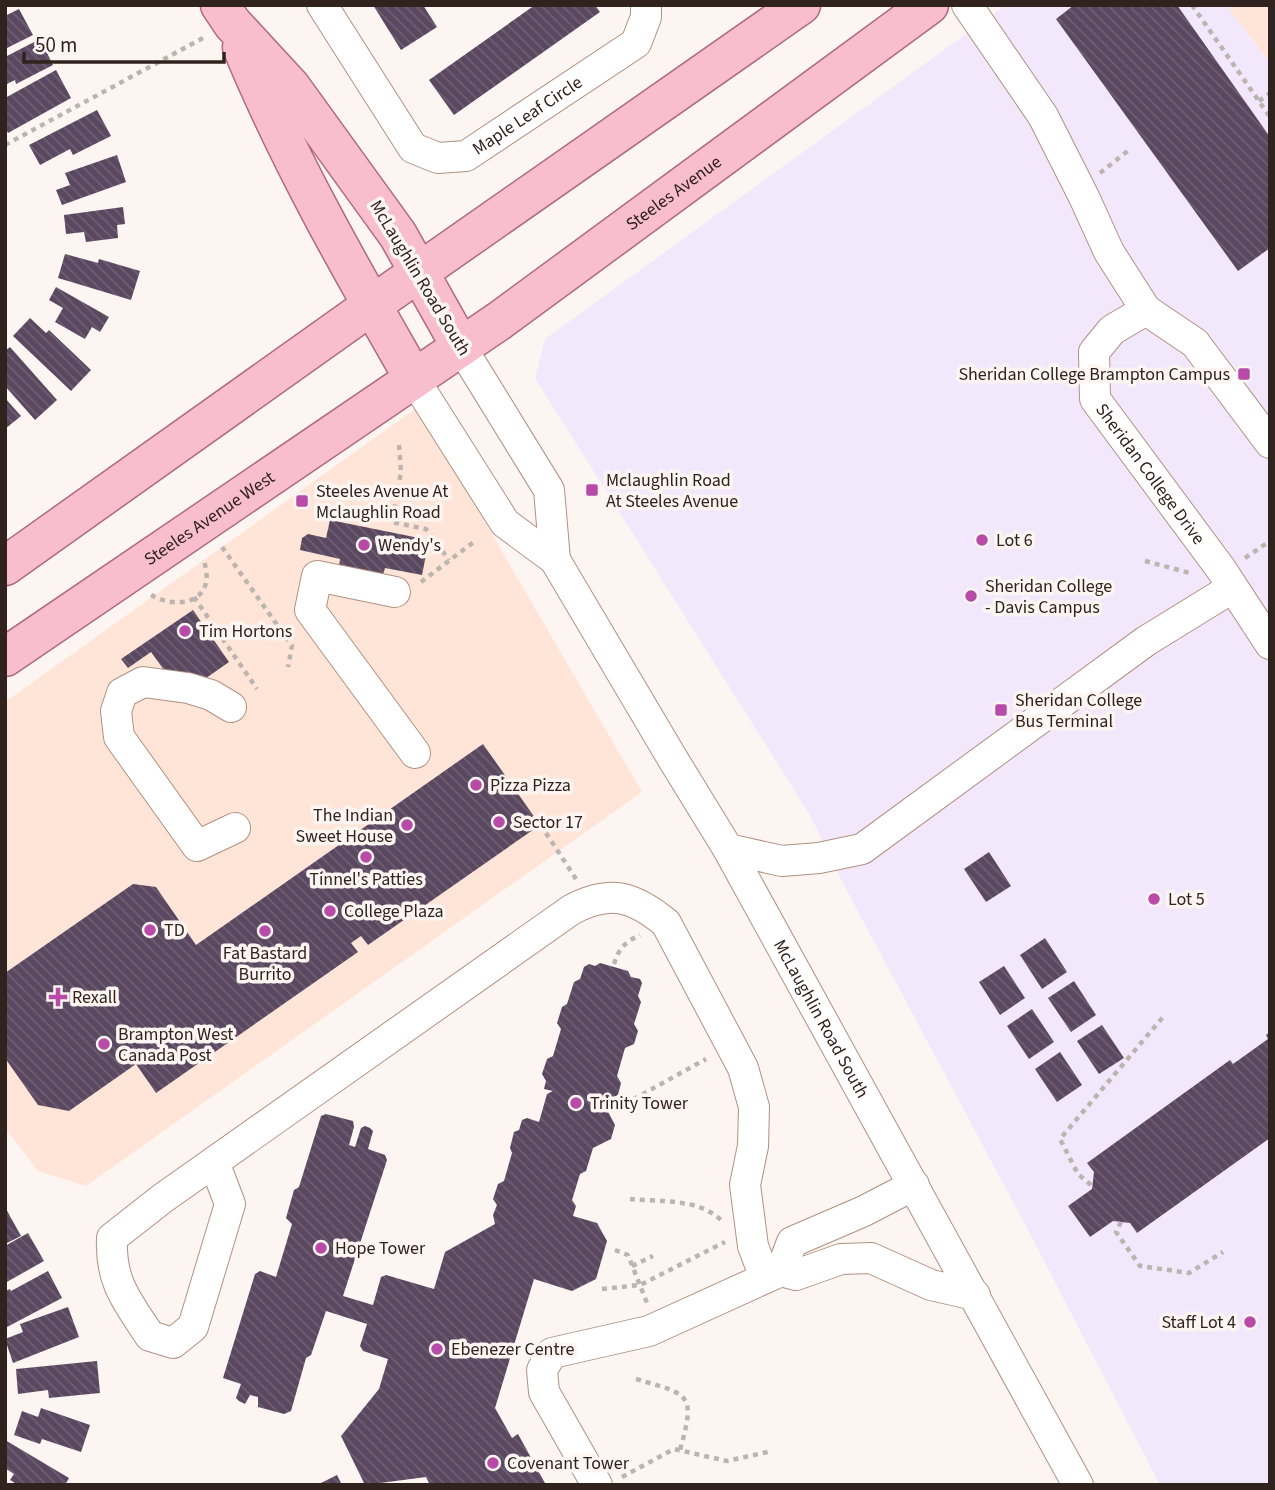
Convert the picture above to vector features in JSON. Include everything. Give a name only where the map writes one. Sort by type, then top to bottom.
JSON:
[{"type":"main road","points":[[5,566],[801,5]]},
{"type":"main road","name":"Steeles Avenue","points":[[414,379],[929,5]]},
{"type":"main road","name":"McLaughlin Road South","points":[[226,14],[291,87],[398,235],[461,347]]},
{"type":"main road","name":"McLaughlin Road South","points":[[226,14],[266,105],[350,268],[414,379]]},
{"type":"main road","name":"Steeles Avenue West","points":[[5,657],[414,379]]},
{"type":"street","name":"Maple Leaf Circle","points":[[322,5],[413,148],[438,158],[466,156],[636,43],[646,17],[646,5]]},
{"type":"street","points":[[967,5],[1043,116],[1109,252],[1146,310],[1195,343],[1270,443]]},
{"type":"street","name":"Sheridan College Drive","points":[[1146,310],[1112,330],[1094,352],[1095,399],[1221,569],[1234,576],[1270,644]]},
{"type":"street","name":"McLaughlin Road South","points":[[461,347],[550,490],[555,559]]},
{"type":"street","name":"McLaughlin Road South","points":[[414,379],[505,523],[555,559],[728,849],[1078,1485]]},
{"type":"street","points":[[404,591],[317,576],[310,610],[415,753]]},
{"type":"street","points":[[728,849],[782,861],[820,858],[862,849],[1234,576]]},
{"type":"street","points":[[231,707],[211,695],[188,688],[144,682],[121,693],[116,711],[119,737],[197,846],[234,828]]},
{"type":"street","points":[[214,1162],[230,1204],[193,1327],[173,1343],[150,1336],[120,1292],[111,1259],[112,1238],[214,1162],[560,918],[588,901],[599,898],[625,898],[649,909],[666,923],[677,939],[743,1068],[754,1107],[753,1146],[745,1185],[742,1242],[773,1274]]},
{"type":"street","points":[[773,1274],[792,1242],[864,1211],[914,1185]]},
{"type":"street","points":[[607,1482],[544,1392],[542,1370],[552,1353],[656,1328],[773,1274],[796,1275],[841,1259],[871,1258],[931,1285],[975,1295]]},
{"type":"path","points":[[1192,5],[1270,117]]},
{"type":"path","points":[[5,145],[226,14]]},
{"type":"path","points":[[1259,101],[1270,93]]},
{"type":"path","points":[[1097,176],[1129,150]]},
{"type":"path","points":[[399,446],[401,472],[392,522],[426,529],[449,560]]},
{"type":"path","points":[[404,591],[474,541]]},
{"type":"path","points":[[1234,576],[1270,541]]},
{"type":"path","points":[[222,547],[292,646],[288,667]]},
{"type":"path","points":[[149,594],[171,604],[194,597],[206,584],[204,558]]},
{"type":"path","points":[[1145,561],[1197,577]]},
{"type":"path","points":[[194,597],[257,689]]},
{"type":"path","points":[[546,833],[582,887],[588,901]]},
{"type":"path","points":[[614,964],[625,942],[666,923]]},
{"type":"path","points":[[1091,1185],[1078,1174],[1060,1139],[1163,1017]]},
{"type":"path","points":[[616,1110],[732,1045]]},
{"type":"path","points":[[602,1289],[640,1285],[742,1242],[713,1212],[699,1205],[630,1199]]},
{"type":"path","points":[[1121,1223],[1116,1232],[1140,1266],[1189,1273],[1223,1252]]},
{"type":"path","points":[[615,1250],[628,1255],[656,1328]]},
{"type":"path","points":[[632,1266],[653,1256]]},
{"type":"path","points":[[636,1379],[677,1391],[684,1397],[690,1408],[680,1450]]},
{"type":"path","points":[[607,1482],[674,1449],[727,1461],[772,1451]]},
{"type":"shaded area","name":"Sheridan College - Davis Campus","points":[[1006,5],[1226,5],[1270,63],[1270,1485],[1160,1485],[1027,1228],[845,887],[810,815],[535,378],[545,339]]},
{"type":"shaded area","points":[[1226,5],[1270,5],[1270,63]]},
{"type":"shaded area","name":"College Plaza","points":[[418,407],[642,792],[86,1186],[38,1171],[5,1128],[5,702]]},
{"type":"building","points":[[373,5],[423,5],[437,27],[401,50]]},
{"type":"building","points":[[535,5],[595,5],[600,12],[454,115],[429,80]]},
{"type":"building","points":[[1074,5],[1177,5],[1270,137],[1270,248],[1238,271],[1056,19]]},
{"type":"building","points":[[19,9],[33,35],[5,49],[5,16]]},
{"type":"building","points":[[40,39],[53,65],[16,84],[15,80],[5,85],[5,57]]},
{"type":"building","points":[[56,70],[71,98],[8,133],[5,127],[5,98]]},
{"type":"building","points":[[97,110],[111,136],[73,155],[70,149],[40,165],[29,145]]},
{"type":"building","points":[[117,155],[126,182],[62,205],[56,190],[70,185],[65,173]]},
{"type":"building","points":[[123,207],[125,224],[117,225],[118,238],[86,242],[84,232],[66,234],[64,215]]},
{"type":"building","points":[[65,254],[98,263],[99,259],[140,271],[131,300],[58,278]]},
{"type":"building","points":[[56,287],[109,317],[100,332],[92,327],[85,339],[55,322],[63,308],[49,300]]},
{"type":"building","points":[[30,318],[46,333],[49,330],[91,370],[71,391],[13,336]]},
{"type":"building","points":[[10,347],[57,400],[35,420],[5,386],[5,351]]},
{"type":"building","points":[[5,398],[21,416],[5,429]]},
{"type":"building","name":"Wendy's","points":[[330,520],[429,540],[422,575],[385,568],[383,575],[339,566],[340,559],[300,550],[302,538],[308,534],[326,538]]},
{"type":"building","name":"Tim Hortons","points":[[193,610],[229,662],[199,683],[169,677],[151,652],[128,668],[121,659]]},
{"type":"building","name":"College Plaza","points":[[483,744],[540,825],[368,945],[361,936],[351,943],[358,952],[156,1093],[136,1064],[69,1111],[38,1105],[5,1058],[5,973],[133,884],[156,887],[196,945]]},
{"type":"building","points":[[989,852],[1011,886],[986,902],[964,869]]},
{"type":"building","points":[[1045,938],[1067,972],[1042,989],[1020,955]]},
{"type":"building","points":[[600,963],[628,971],[631,977],[640,979],[642,983],[638,996],[641,1002],[634,1024],[638,1031],[634,1044],[625,1048],[617,1076],[621,1083],[618,1095],[609,1099],[606,1108],[615,1125],[611,1139],[593,1148],[586,1171],[580,1174],[572,1200],[576,1206],[573,1216],[597,1223],[607,1241],[596,1279],[572,1291],[534,1279],[495,1408],[512,1438],[518,1434],[546,1485],[430,1485],[426,1477],[365,1485],[341,1436],[379,1389],[388,1359],[363,1351],[360,1346],[367,1324],[326,1311],[311,1355],[306,1358],[291,1411],[284,1414],[258,1407],[258,1397],[250,1395],[245,1404],[239,1401],[236,1398],[241,1384],[223,1378],[255,1274],[260,1271],[276,1277],[292,1224],[286,1218],[294,1190],[299,1187],[321,1116],[326,1114],[353,1121],[349,1145],[355,1147],[361,1128],[370,1128],[373,1131],[368,1149],[385,1155],[387,1160],[343,1296],[373,1305],[381,1277],[386,1275],[434,1289],[445,1252],[495,1224],[493,1215],[497,1205],[493,1199],[498,1184],[504,1181],[512,1153],[510,1148],[514,1132],[519,1130],[522,1120],[527,1118],[539,1122],[547,1094],[553,1091],[544,1089],[546,1081],[542,1074],[547,1059],[553,1056],[561,1029],[557,1023],[562,1007],[567,1004],[574,982],[580,979],[584,967]]},
{"type":"building","points":[[1004,966],[1025,998],[1000,1015],[979,982]]},
{"type":"building","points":[[1074,981],[1096,1015],[1071,1032],[1048,998]]},
{"type":"building","points":[[1032,1009],[1054,1042],[1029,1059],[1007,1026]]},
{"type":"building","points":[[1102,1025],[1124,1058],[1099,1074],[1077,1041]]},
{"type":"building","points":[[1270,1032],[1270,1138],[1137,1233],[1130,1223],[1113,1221],[1090,1237],[1068,1206],[1092,1189],[1094,1172],[1087,1163],[1230,1060],[1233,1064],[1268,1039],[1266,1035]]},
{"type":"building","points":[[1060,1052],[1082,1085],[1057,1102],[1035,1069]]},
{"type":"building","points":[[5,1207],[21,1236],[5,1244]]},
{"type":"building","points":[[28,1233],[44,1261],[5,1283],[5,1246]]},
{"type":"building","points":[[48,1271],[62,1298],[7,1327],[5,1291],[11,1291]]},
{"type":"building","points":[[68,1307],[79,1337],[13,1363],[5,1339],[23,1332],[20,1324]]},
{"type":"building","points":[[97,1361],[100,1393],[49,1398],[48,1390],[18,1394],[16,1369]]},
{"type":"building","points":[[41,1408],[90,1425],[81,1452],[42,1439],[40,1444],[14,1435],[22,1411],[38,1417]]},
{"type":"building","points":[[5,1440],[69,1478],[65,1485],[18,1485],[10,1480],[14,1474],[5,1468]]},
{"type":"building","points":[[337,1475],[342,1485],[317,1485]]},
{"type":"place","name":"Sheridan College Brampton Campus","points":[[1244,374]]},
{"type":"place","name":"Mclaughlin Road At Steeles Avenue","points":[[592,490]]},
{"type":"place","name":"Steeles Avenue At Mclaughlin Road","points":[[302,501]]},
{"type":"place","name":"Lot 6","points":[[982,540]]},
{"type":"place","name":"Wendy's","points":[[364,545]]},
{"type":"place","name":"Sheridan College - Davis Campus","points":[[971,596]]},
{"type":"place","name":"Tim Hortons","points":[[185,631]]},
{"type":"place","name":"Sheridan College Bus Terminal","points":[[1001,710]]},
{"type":"place","name":"Pizza Pizza","points":[[476,785]]},
{"type":"place","name":"Sector 17","points":[[499,822]]},
{"type":"place","name":"The Indian Sweet House","points":[[407,825]]},
{"type":"place","name":"Tinnel's Patties","points":[[366,857]]},
{"type":"place","name":"Lot 5","points":[[1154,899]]},
{"type":"place","name":"College Plaza","points":[[330,911]]},
{"type":"place","name":"TD","points":[[150,930]]},
{"type":"place","name":"Fat Bastard Burrito","points":[[265,931]]},
{"type":"place","name":"Rexall","points":[[58,997]]},
{"type":"place","name":"Brampton West Canada Post","points":[[104,1044]]},
{"type":"place","name":"Trinity Tower","points":[[576,1103]]},
{"type":"place","name":"Hope Tower","points":[[321,1248]]},
{"type":"place","name":"Staff Lot 4","points":[[1250,1322]]},
{"type":"place","name":"Ebenezer Centre","points":[[437,1349]]},
{"type":"place","name":"Covenant Tower","points":[[493,1463]]}]
